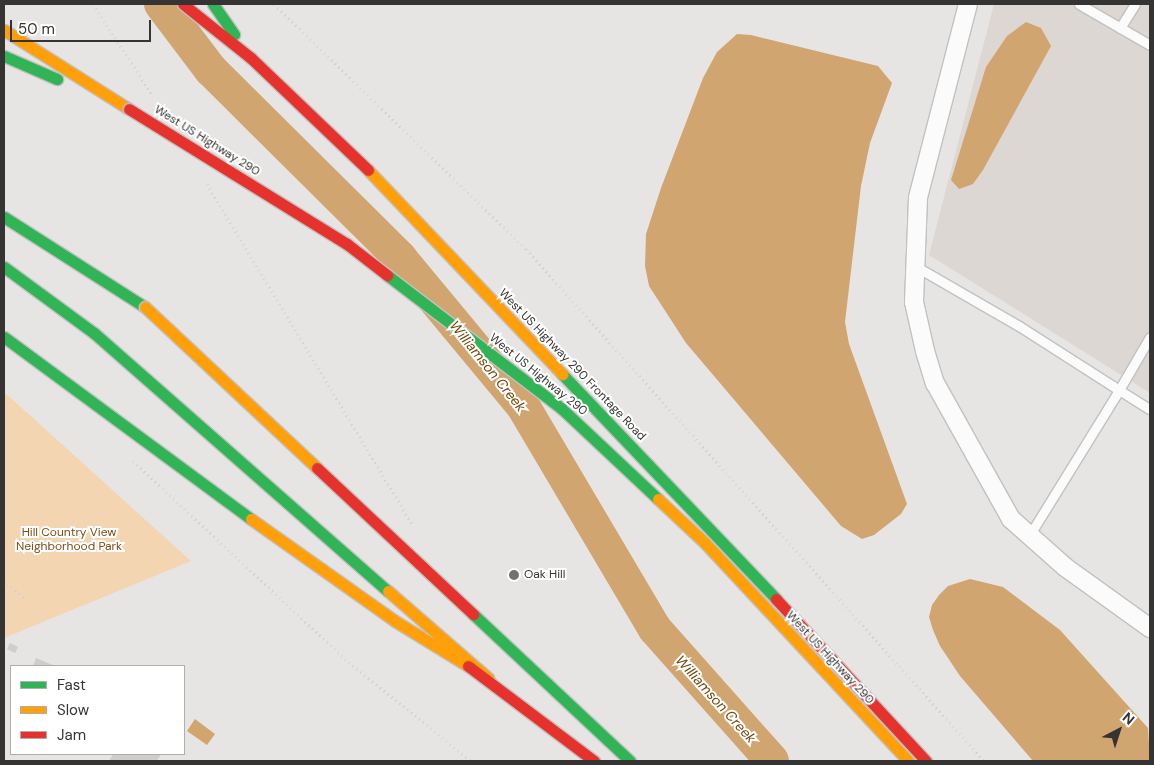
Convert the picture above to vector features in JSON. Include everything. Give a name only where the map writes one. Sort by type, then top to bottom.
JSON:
[{"type":"main road","name":"West US Highway 290 Frontage Road","points":[[183,4],[251,58],[364,166],[708,527],[926,761]]},
{"type":"main road","points":[[213,4],[251,58]]},
{"type":"main road","points":[[4,30],[130,109]]},
{"type":"main road","name":"West US Highway 290","points":[[4,56],[130,109],[347,244],[561,408],[705,543],[908,761]]},
{"type":"main road","points":[[5,218],[145,307],[630,761]]},
{"type":"main road","points":[[4,267],[94,333],[488,678],[594,761]]},
{"type":"main road","points":[[4,337],[213,492],[387,615],[488,678]]},
{"type":"street","points":[[968,4],[918,198],[914,302],[935,383],[1011,519],[1065,568],[1150,628]]},
{"type":"lane","points":[[1079,4],[1150,45]]},
{"type":"lane","points":[[1120,28],[1135,4]]},
{"type":"lane","points":[[914,265],[1019,326],[1150,410]]},
{"type":"lane","points":[[1029,536],[1150,337]]},
{"type":"path","points":[[93,4],[158,104]]},
{"type":"path","points":[[274,4],[526,248],[984,761]]},
{"type":"path","points":[[204,180],[414,526]]},
{"type":"path","points":[[125,454],[345,659],[472,761]]},
{"type":"path","points":[[4,580],[26,600]]},
{"type":"shaded area","points":[[994,4],[1150,4],[1150,393],[929,255]]},
{"type":"shaded area","points":[[1026,22],[1041,28],[1051,46],[983,170],[973,184],[959,189],[951,180],[986,67],[1007,36]]},
{"type":"shaded area","points":[[737,34],[751,35],[878,66],[892,83],[870,143],[861,186],[845,322],[849,344],[907,504],[901,514],[874,535],[862,539],[841,526],[686,343],[649,286],[645,266],[646,234],[661,188],[703,78],[717,52]]},
{"type":"shaded area","points":[[970,579],[1003,587],[1060,630],[1148,728],[1150,761],[1033,761],[960,676],[940,646],[933,630],[929,617],[932,605],[939,595],[948,586]]},
{"type":"shaded area","points":[[195,719],[215,734],[207,745],[187,731]]},
{"type":"green space","name":"Hill Country View Neighborhood Park","points":[[4,393],[12,399],[191,561],[4,638]]},
{"type":"building","points":[[10,643],[18,647],[15,653],[7,649]]},
{"type":"building","points":[[36,658],[53,665],[33,665]]},
{"type":"building","points":[[112,755],[160,755],[157,761],[109,761]]},
{"type":"waterway","name":"Williamson Creek","points":[[161,4],[211,70],[400,258],[523,406],[655,629],[772,761]]},
{"type":"traffic: fast","points":[[213,4],[234,34]]},
{"type":"traffic: fast","points":[[4,56],[57,79]]},
{"type":"traffic: fast","points":[[4,217],[145,307]]},
{"type":"traffic: fast","points":[[4,267],[94,333],[388,591]]},
{"type":"traffic: fast","points":[[387,275],[561,408],[658,499]]},
{"type":"traffic: fast","points":[[4,337],[251,519]]},
{"type":"traffic: fast","points":[[562,374],[776,599]]},
{"type":"traffic: fast","points":[[473,614],[630,761]]},
{"type":"traffic: slow","points":[[4,30],[129,109]]},
{"type":"traffic: slow","points":[[368,170],[562,374]]},
{"type":"traffic: slow","points":[[145,307],[317,468]]},
{"type":"traffic: slow","points":[[658,499],[705,543],[908,761]]},
{"type":"traffic: slow","points":[[251,519],[395,621],[468,666]]},
{"type":"traffic: slow","points":[[388,591],[488,678]]},
{"type":"traffic: jam","points":[[183,4],[251,58],[368,170]]},
{"type":"traffic: jam","points":[[129,109],[347,244],[387,275]]},
{"type":"traffic: jam","points":[[317,468],[473,614]]},
{"type":"traffic: jam","points":[[776,599],[926,761]]},
{"type":"traffic: jam","points":[[468,666],[594,761]]},
{"type":"place","name":"Oak Hill","points":[[514,575]]}]
